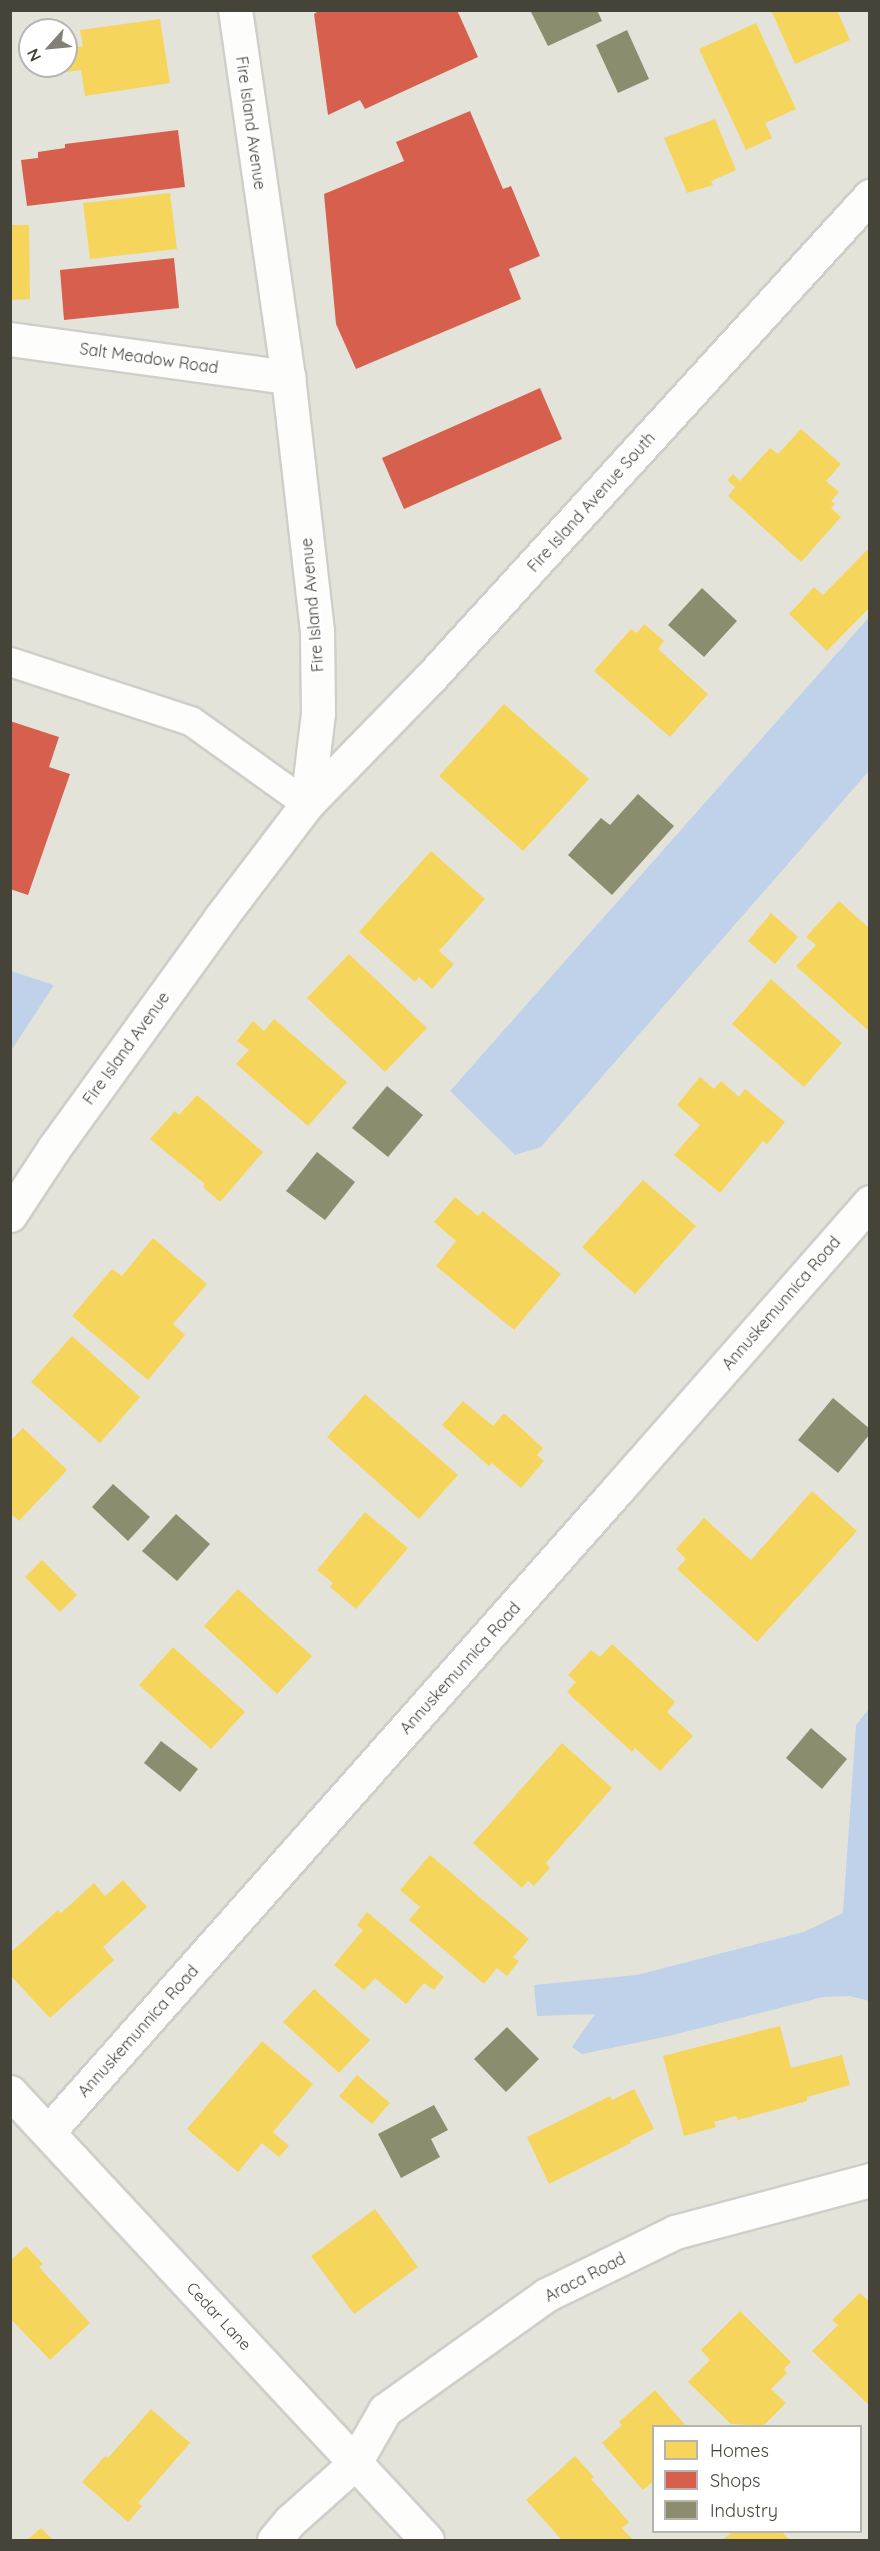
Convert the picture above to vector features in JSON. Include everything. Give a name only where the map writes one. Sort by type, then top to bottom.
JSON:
[{"type":"street","name":"Fire Island Avenue","points":[[10,1215],[54,1148],[137,1032],[307,804],[318,713],[317,631],[288,377],[235,10]]},
{"type":"street","name":"Fire Island Avenue South","points":[[307,804],[430,678],[870,196]]},
{"type":"street","name":"Salt Meadow Road","points":[[10,339],[288,377]]},
{"type":"street","name":"Annuskemunnica Road","points":[[49,2132],[870,1202]]},
{"type":"street","name":"Cedar Lane","points":[[10,2092],[427,2541]]},
{"type":"street","name":"Araca Road","points":[[274,2541],[290,2521],[354,2464],[385,2410],[546,2295],[675,2232],[870,2180]]},
{"type":"lane","points":[[10,662],[191,721],[307,804]]},
{"type":"shaded area","points":[[11,11],[869,11],[869,617],[450,1091],[541,1147],[869,771],[869,2540],[11,2540],[10,1051],[54,985],[10,971]]},
{"type":"water","points":[[869,617],[869,771],[541,1147],[515,1155],[450,1091]]},
{"type":"water","points":[[10,971],[54,985],[11,1051]]},
{"type":"water","points":[[869,1709],[869,2001],[850,1996],[823,1997],[669,2036],[582,2054],[572,2047],[595,2014],[537,2016],[534,1985],[637,1975],[804,1932],[843,1913],[856,1725]]},
{"type":"building: Homes","points":[[771,10],[837,10],[850,40],[795,64]]},
{"type":"building: Homes","points":[[160,19],[170,83],[85,96],[81,70],[78,70],[78,47],[83,46],[80,30]]},
{"type":"building: Homes","points":[[756,23],[796,109],[765,123],[772,138],[746,150],[699,49]]},
{"type":"building: Homes","points":[[715,119],[736,170],[711,181],[713,185],[687,193],[664,138]]},
{"type":"building: Homes","points":[[170,193],[177,249],[90,259],[83,203]]},
{"type":"building: Homes","points":[[10,225],[29,225],[30,299],[10,300]]},
{"type":"building: Homes","points":[[801,429],[841,464],[826,481],[839,492],[831,501],[835,504],[831,508],[841,517],[801,562],[728,496],[735,487],[727,480],[733,474],[740,481],[770,448],[778,454]]},
{"type":"building: Homes","points":[[870,547],[870,607],[827,651],[789,614],[814,587],[823,595]]},
{"type":"building: Homes","points":[[644,624],[664,641],[658,649],[708,694],[670,737],[594,671],[631,629],[637,633]]},
{"type":"building: Homes","points":[[504,704],[589,779],[523,851],[439,776]]},
{"type":"building: Homes","points":[[431,851],[485,899],[439,951],[454,964],[432,989],[419,977],[415,982],[359,932]]},
{"type":"building: Homes","points":[[839,901],[870,929],[870,1032],[796,966],[816,945],[806,937]]},
{"type":"building: Homes","points":[[771,913],[798,937],[775,964],[748,941]]},
{"type":"building: Homes","points":[[349,954],[427,1028],[385,1072],[307,998]]},
{"type":"building: Homes","points":[[771,979],[842,1043],[804,1087],[732,1024]]},
{"type":"building: Homes","points":[[274,1019],[347,1082],[308,1126],[236,1064],[249,1050],[237,1041],[253,1021],[264,1031]]},
{"type":"building: Homes","points":[[700,1077],[714,1089],[721,1081],[739,1097],[745,1089],[785,1122],[767,1144],[763,1141],[720,1193],[674,1155],[700,1125],[677,1105]]},
{"type":"building: Homes","points":[[197,1095],[263,1152],[220,1202],[203,1187],[205,1184],[150,1139],[175,1111],[179,1115]]},
{"type":"building: Homes","points":[[643,1180],[696,1226],[635,1294],[582,1247]]},
{"type":"building: Homes","points":[[455,1197],[478,1216],[483,1211],[561,1274],[514,1330],[436,1266],[456,1241],[434,1222]]},
{"type":"building: Homes","points":[[153,1238],[207,1284],[173,1324],[185,1335],[148,1380],[72,1316],[112,1269],[122,1276]]},
{"type":"building: Homes","points":[[72,1336],[140,1397],[100,1443],[31,1382]]},
{"type":"building: Homes","points":[[365,1394],[458,1475],[419,1519],[327,1437]]},
{"type":"building: Homes","points":[[463,1401],[493,1426],[504,1413],[543,1448],[537,1455],[544,1461],[521,1488],[492,1463],[489,1466],[442,1425]]},
{"type":"building: Homes","points":[[23,1428],[67,1470],[19,1521],[10,1513],[10,1441]]},
{"type":"building: Homes","points":[[812,1491],[857,1531],[757,1642],[677,1569],[686,1559],[676,1549],[704,1518],[751,1560]]},
{"type":"building: Homes","points":[[365,1512],[408,1548],[356,1609],[330,1587],[333,1583],[317,1570]]},
{"type":"building: Homes","points":[[42,1560],[77,1595],[60,1612],[25,1577]]},
{"type":"building: Homes","points":[[238,1589],[312,1656],[277,1694],[204,1626]]},
{"type":"building: Homes","points":[[612,1644],[675,1702],[667,1712],[693,1736],[660,1771],[635,1748],[632,1752],[567,1692],[576,1682],[568,1675],[591,1650],[600,1657]]},
{"type":"building: Homes","points":[[173,1647],[245,1712],[211,1749],[139,1685]]},
{"type":"building: Homes","points":[[562,1743],[612,1788],[546,1863],[550,1868],[534,1886],[528,1881],[522,1888],[473,1843]]},
{"type":"building: Homes","points":[[430,1855],[529,1939],[513,1957],[519,1961],[507,1976],[497,1968],[484,1984],[409,1920],[420,1907],[400,1890]]},
{"type":"building: Homes","points":[[123,1880],[147,1907],[103,1947],[114,1960],[50,2018],[10,1975],[10,1953],[58,1910],[61,1913],[94,1883],[105,1896]]},
{"type":"building: Homes","points":[[367,1912],[444,1977],[434,1990],[424,1983],[406,2004],[375,1978],[364,1990],[334,1965],[363,1930],[357,1925]]},
{"type":"building: Homes","points":[[314,1989],[370,2040],[339,2073],[283,2022]]},
{"type":"building: Homes","points":[[780,2026],[791,2068],[842,2055],[850,2085],[807,2097],[807,2101],[738,2120],[736,2116],[714,2122],[716,2127],[684,2136],[663,2056]]},
{"type":"building: Homes","points":[[262,2041],[313,2084],[273,2132],[289,2146],[279,2157],[262,2143],[238,2172],[187,2129]]},
{"type":"building: Homes","points":[[357,2075],[390,2103],[372,2124],[339,2096]]},
{"type":"building: Homes","points":[[634,2089],[654,2129],[549,2184],[527,2137],[610,2096],[612,2100]]},
{"type":"building: Homes","points":[[375,2209],[418,2267],[354,2314],[311,2256]]},
{"type":"building: Homes","points":[[26,2246],[43,2264],[39,2267],[90,2323],[50,2360],[10,2318],[10,2261]]},
{"type":"building: Homes","points":[[860,2293],[870,2302],[870,2406],[812,2351],[838,2325],[832,2320]]},
{"type":"building: Homes","points":[[740,2311],[791,2362],[784,2369],[787,2373],[771,2389],[786,2403],[764,2425],[731,2424],[688,2382],[710,2360],[701,2350]]},
{"type":"building: Homes","points":[[655,2390],[685,2425],[652,2425],[652,2483],[643,2490],[602,2443],[622,2425],[619,2422]]},
{"type":"building: Homes","points":[[151,2409],[190,2443],[138,2503],[142,2506],[128,2522],[82,2482],[105,2456],[108,2458]]},
{"type":"building: Homes","points":[[575,2456],[594,2477],[591,2479],[629,2522],[622,2528],[633,2540],[562,2540],[526,2500]]},
{"type":"building: Homes","points":[[41,2528],[53,2540],[27,2540]]},
{"type":"building: Homes","points":[[731,2533],[783,2533],[790,2540],[722,2540]]},
{"type":"building: Shops","points":[[320,10],[457,10],[478,57],[365,109],[360,100],[328,115],[314,14]]},
{"type":"building: Shops","points":[[470,111],[503,189],[511,186],[540,256],[509,269],[521,299],[356,369],[336,324],[324,194],[404,161],[396,142]]},
{"type":"building: Shops","points":[[178,130],[185,187],[27,206],[21,160],[38,158],[38,152],[65,148],[65,144]]},
{"type":"building: Shops","points":[[174,258],[179,308],[64,320],[60,270]]},
{"type":"building: Shops","points":[[540,388],[562,439],[404,509],[382,458]]},
{"type":"building: Shops","points":[[10,721],[59,737],[49,767],[70,774],[28,895],[10,889]]},
{"type":"building: Industry","points":[[530,10],[597,10],[602,21],[548,46]]},
{"type":"building: Industry","points":[[627,30],[649,79],[618,93],[596,45]]},
{"type":"building: Industry","points":[[702,588],[737,621],[704,657],[668,625]]},
{"type":"building: Industry","points":[[638,794],[674,826],[612,895],[568,855],[601,818],[610,825]]},
{"type":"building: Industry","points":[[387,1086],[423,1115],[388,1157],[352,1128]]},
{"type":"building: Industry","points":[[317,1152],[355,1182],[325,1220],[286,1191]]},
{"type":"building: Industry","points":[[833,1398],[870,1429],[870,1434],[838,1473],[798,1440]]},
{"type":"building: Industry","points":[[113,1484],[150,1517],[128,1541],[92,1507]]},
{"type":"building: Industry","points":[[176,1514],[210,1544],[177,1581],[142,1551]]},
{"type":"building: Industry","points":[[811,1728],[847,1759],[822,1789],[786,1758]]},
{"type":"building: Industry","points":[[161,1741],[198,1769],[180,1792],[144,1763]]},
{"type":"building: Industry","points":[[507,2027],[539,2059],[506,2092],[474,2059]]},
{"type":"building: Industry","points":[[434,2105],[448,2130],[431,2139],[440,2157],[401,2178],[378,2134]]}]
